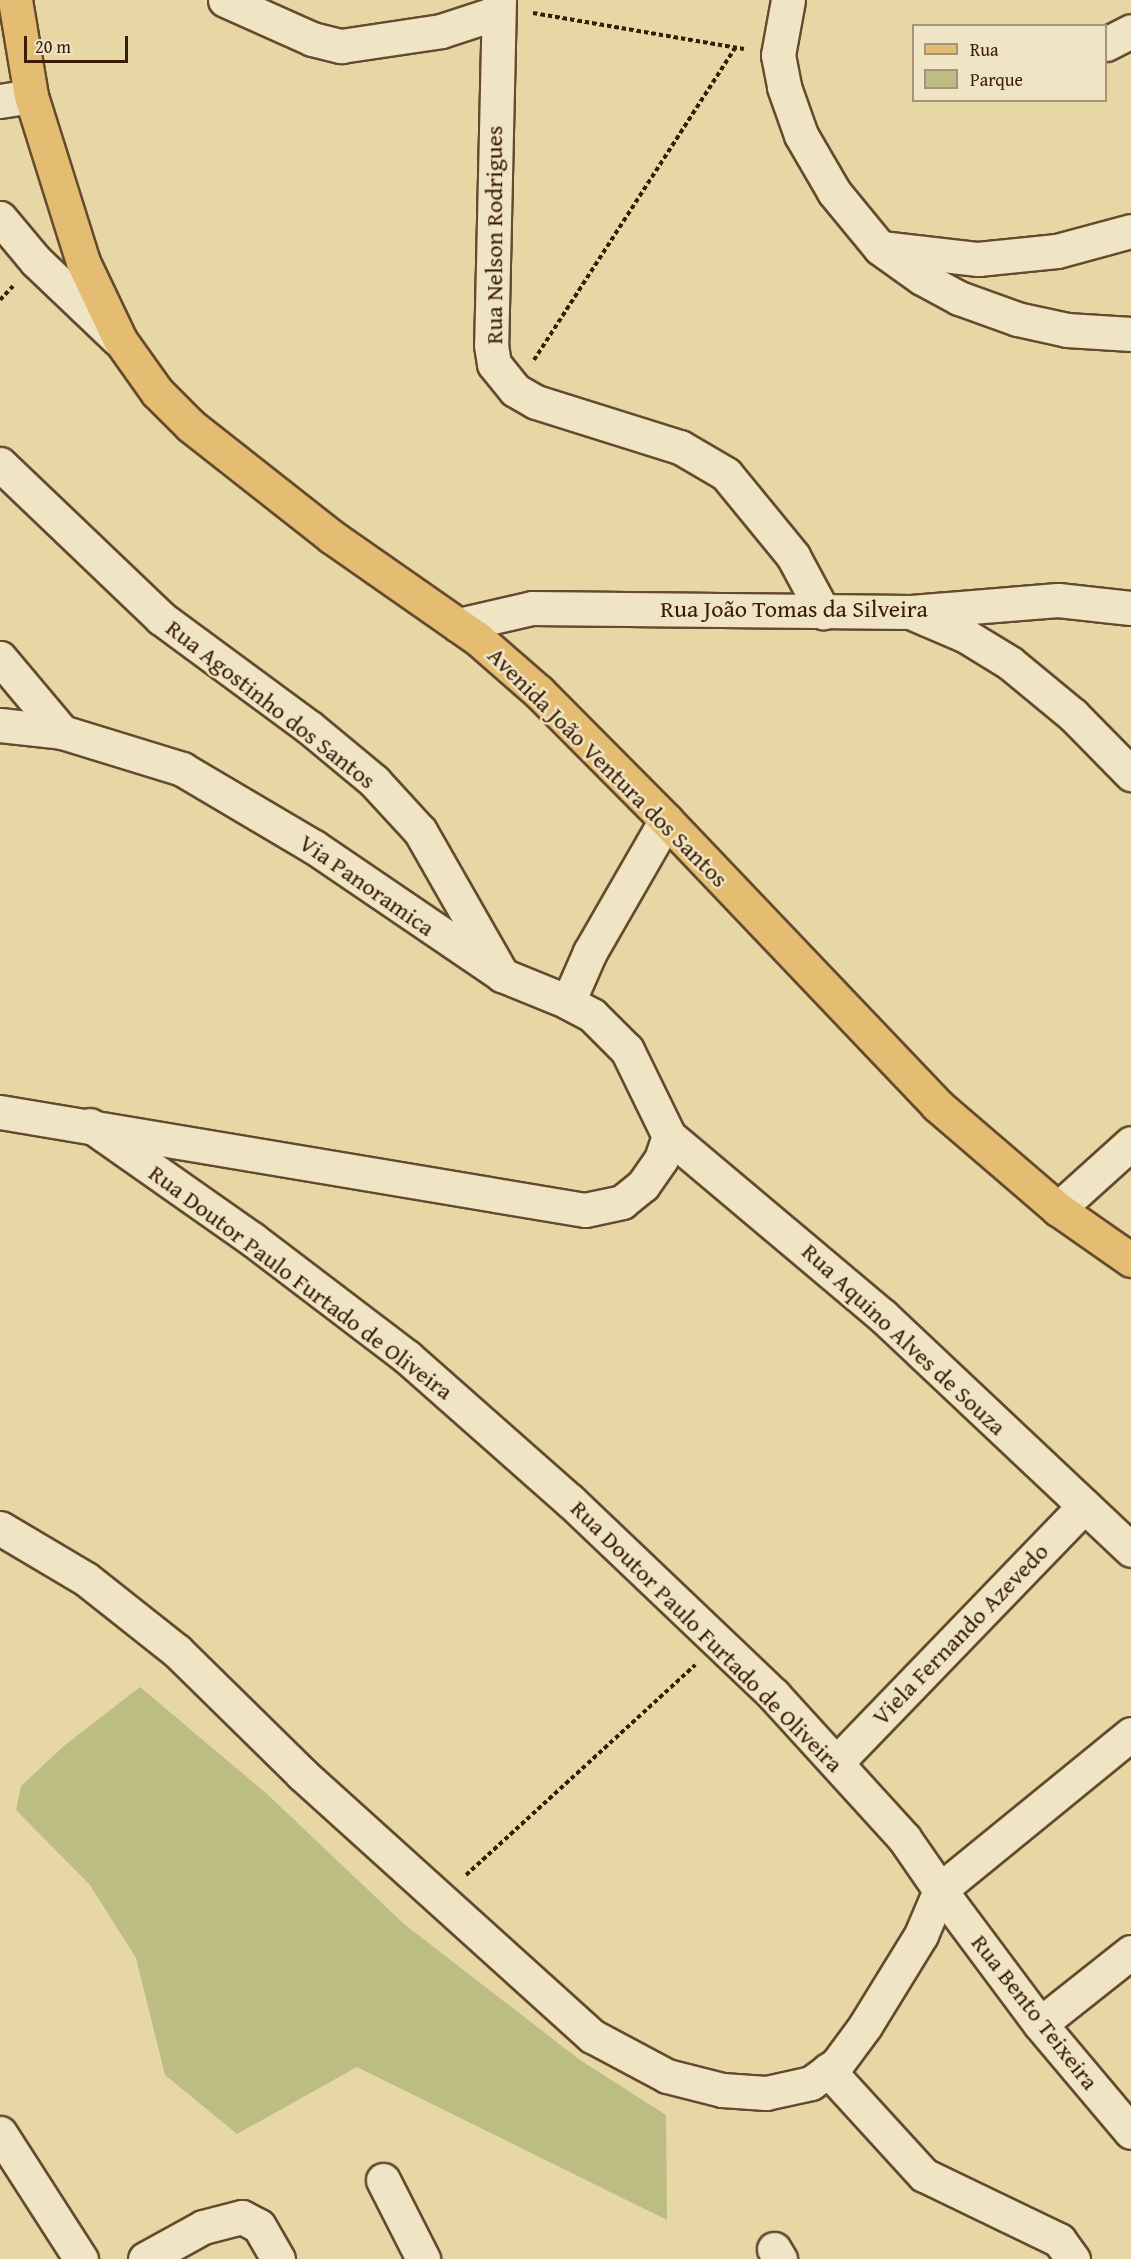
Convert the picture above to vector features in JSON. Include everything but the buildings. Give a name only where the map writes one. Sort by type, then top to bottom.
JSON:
[{"type":"main road","name":"Avenida João Ventura dos Santos","points":[[15,0],[15,98],[83,262],[120,340],[157,392],[191,426],[332,537],[458,625],[539,692],[666,820],[937,1105],[1058,1209],[1131,1260]]},
{"type":"street","points":[[225,0],[312,39],[341,46],[441,31],[497,7]]},
{"type":"street","points":[[788,0],[778,55],[784,87],[801,135],[834,192],[880,248],[959,298],[1017,319],[1067,330],[1131,334]]},
{"type":"street","name":"Rua Nelson Rodrigues","points":[[497,7],[491,345],[494,364],[515,390],[564,413],[680,447],[726,474],[793,556],[823,612]]},
{"type":"street","points":[[1107,43],[1131,31]]},
{"type":"street","points":[[0,218],[36,261],[120,340]]},
{"type":"street","points":[[880,248],[978,259],[1057,251],[1131,231]]},
{"type":"street","name":"Rua Agostinho dos Santos","points":[[0,464],[161,618],[309,727],[374,781],[420,831],[502,975]]},
{"type":"street","name":"Rua João Tomas da Silveira","points":[[458,625],[532,608],[911,612],[1058,600],[1131,608]]},
{"type":"street","points":[[911,612],[966,636],[1010,663],[1074,715],[1131,774]]},
{"type":"street","points":[[0,658],[62,732]]},
{"type":"street","name":"Via Panoramica","points":[[0,725],[62,732],[182,769],[229,794],[314,847],[502,975],[568,1002],[592,1015],[627,1050],[669,1136]]},
{"type":"street","points":[[568,1002],[590,952],[666,820]]},
{"type":"street","points":[[0,1112],[90,1125],[585,1210],[621,1202],[643,1185],[661,1159],[669,1136]]},
{"type":"street","name":"Rua Doutor Paulo Furtado de Oliveira","points":[[90,1125],[252,1239],[407,1357],[570,1501],[720,1643],[837,1762],[904,1838],[940,1890]]},
{"type":"street","name":"Rua Aquino Alves de Souza","points":[[669,1136],[883,1316],[1131,1550]]},
{"type":"street","points":[[1058,1209],[1131,1143]]},
{"type":"street","name":"Viela Fernando Azevedo","points":[[837,1762],[1084,1506]]},
{"type":"street","points":[[0,1528],[86,1579],[177,1651],[302,1774],[438,1900],[592,2036],[667,2076],[722,2090],[766,2093],[811,2083],[837,2064],[871,2018],[921,1935],[940,1890],[1131,1734]]},
{"type":"street","name":"Rua Bento Teixeira","points":[[940,1890],[1040,2024],[1131,2132]]},
{"type":"street","points":[[1040,2024],[1131,1952]]},
{"type":"street","points":[[828,2070],[924,2175],[1059,2240],[1073,2259]]},
{"type":"street","points":[[0,2133],[81,2259]]},
{"type":"street","points":[[383,2180],[423,2259]]},
{"type":"street","points":[[145,2259],[203,2227],[242,2217],[259,2226],[278,2259]]},
{"type":"path","points":[[497,7],[566,16],[778,55]]},
{"type":"path","points":[[515,390],[735,48]]},
{"type":"path","points":[[438,1900],[720,1643]]},
{"type":"green space","points":[[140,1687],[267,1794],[404,1924],[580,2060],[666,2115],[667,2220],[357,2067],[237,2134],[165,2075],[136,1958],[90,1885],[16,1810],[21,1786],[65,1745]]}]
